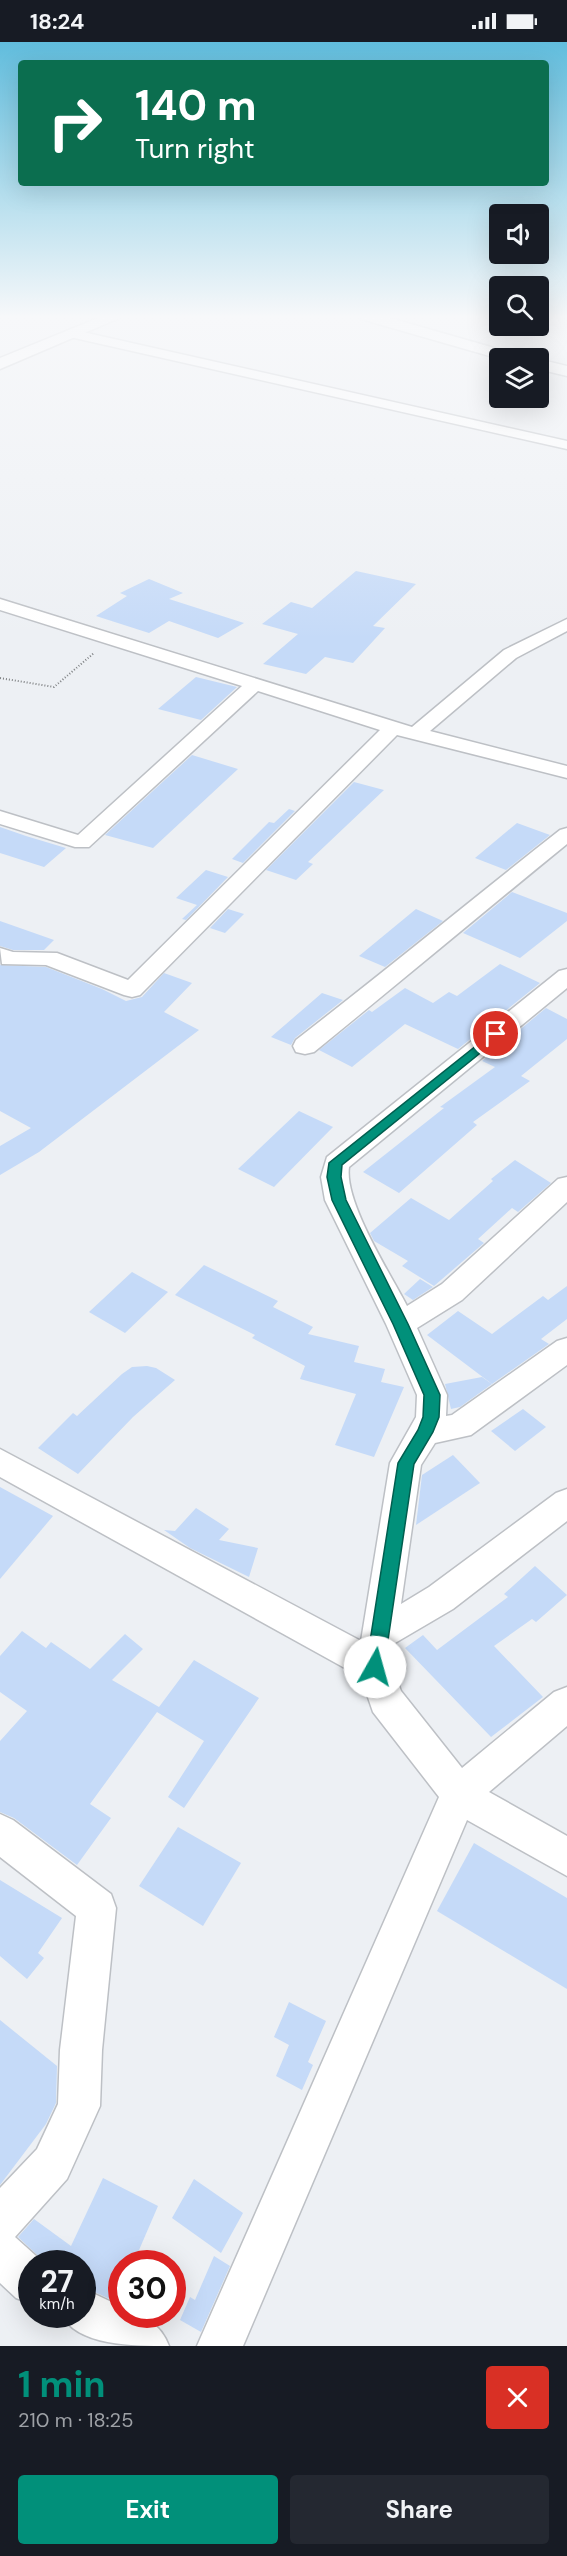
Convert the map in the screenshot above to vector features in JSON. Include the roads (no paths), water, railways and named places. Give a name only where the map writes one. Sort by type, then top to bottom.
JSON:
[{"type":"street","points":[[472,424],[567,445]]},
{"type":"street","points":[[0,604],[113,642],[393,728],[567,772]]},
{"type":"street","points":[[416,733],[510,654],[567,624]]},
{"type":"street","points":[[0,817],[82,843],[253,686]]},
{"type":"street","points":[[0,955],[10,959],[49,958],[132,990],[393,728]]},
{"type":"street","points":[[305,1046],[443,937],[466,915],[567,834]]},
{"type":"street","points":[[567,976],[336,1163],[334,1177],[339,1200],[401,1324],[432,1395],[431,1417],[425,1432],[406,1463],[379,1634],[375,1667],[386,1701],[461,1796],[567,1857]]},
{"type":"street","points":[[401,1324],[452,1292],[567,1186]]},
{"type":"street","points":[[425,1432],[460,1426],[567,1349]]},
{"type":"street","points":[[0,1462],[375,1667]]},
{"type":"street","points":[[379,1634],[441,1598],[567,1503]]},
{"type":"street","points":[[220,2346],[433,1854],[443,1825],[461,1796],[502,1758],[567,1704]]},
{"type":"street","points":[[0,1833],[97,1908],[81,2050],[79,2106],[52,2164],[0,2221]]},
{"type":"street","points":[[0,2253],[18,2269]]},
{"type":"street","points":[[96,2319],[146,2346]]}]
